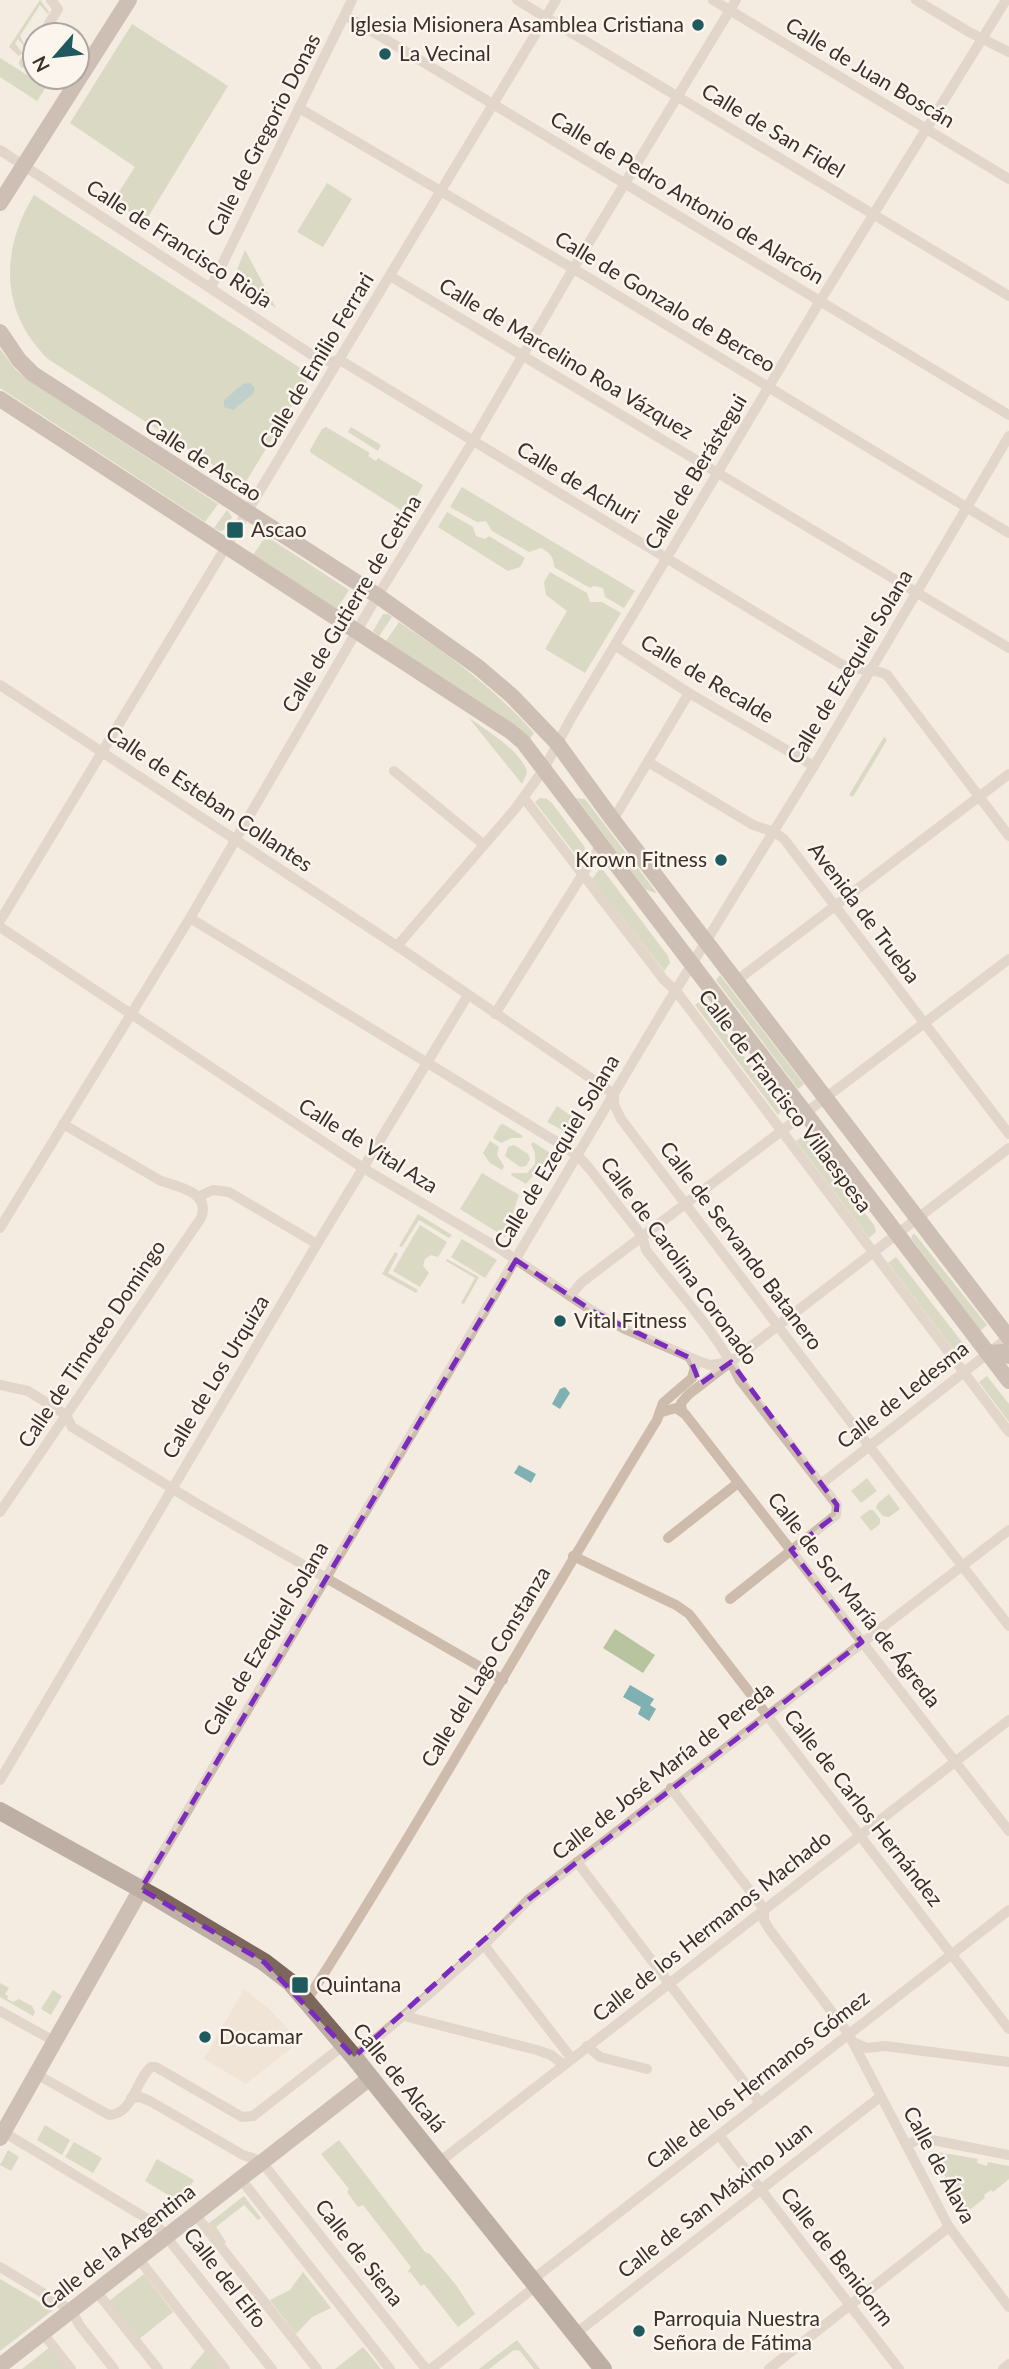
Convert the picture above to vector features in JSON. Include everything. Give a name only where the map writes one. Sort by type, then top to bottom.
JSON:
[{"type":"main road","name":"Calle de Alcalá","points":[[0,1811],[141,1889],[264,1962],[290,1982],[349,2051],[603,2369]]},
{"type":"street","points":[[50,21],[58,9],[51,0]]},
{"type":"street","points":[[0,203],[129,0]]},
{"type":"street","name":"Calle de Gregorio Donas","points":[[211,288],[352,0]]},
{"type":"street","name":"Calle de San Fidel","points":[[517,0],[1009,296]]},
{"type":"street","name":"Calle de Emilio Ferrari","points":[[0,921],[556,0]]},
{"type":"street","name":"Calle de Juan Boscán","points":[[713,0],[1009,179]]},
{"type":"street","name":"Calle de Gutierre de Cetina","points":[[0,1228],[190,918],[357,631],[736,0]]},
{"type":"street","points":[[916,0],[1009,52]]},
{"type":"street","name":"Calle de Berástegui","points":[[397,946],[524,798],[544,769],[820,301],[1006,0]]},
{"type":"street","name":"Calle de Pedro Antonio de Alarcón","points":[[345,15],[1009,415]]},
{"type":"street","name":"Calle de Gonzalo de Berceo","points":[[299,108],[573,269],[1009,533]]},
{"type":"street","name":"Calle de Francisco Rioja","points":[[0,150],[315,357],[331,362],[340,360]]},
{"type":"street","name":"Calle de Marcelino Roa Vázquez","points":[[390,276],[1009,648]]},
{"type":"street","name":"Calle de Ascao","points":[[0,332],[19,360],[33,374],[378,596],[478,667],[512,695],[557,743]]},
{"type":"street","name":"Calle de Achuri","points":[[340,360],[841,664],[856,671],[871,669]]},
{"type":"street","points":[[0,399],[510,731],[523,741],[544,769]]},
{"type":"street","name":"Calle de Ezequiel Solana","points":[[141,1889],[1009,436]]},
{"type":"street","name":"Calle de Recalde","points":[[615,646],[814,766]]},
{"type":"street","points":[[871,669],[878,670],[892,680],[1009,836]]},
{"type":"street","name":"Calle de Esteban Collantes","points":[[0,685],[397,946]]},
{"type":"street","points":[[612,820],[689,693]]},
{"type":"street","name":"Calle de Francisco Villaespesa","points":[[557,743],[612,820],[1009,1337]]},
{"type":"street","name":"Avenida de Trueba","points":[[648,762],[753,825],[774,832],[793,850],[1009,1135]]},
{"type":"street","name":"Calle de Francisco Villaespesa","points":[[594,794],[579,789],[561,765],[556,764],[544,769],[1009,1381]]},
{"type":"street","points":[[394,771],[484,844]]},
{"type":"street","points":[[736,981],[1009,774]]},
{"type":"street","name":"Calle de Francisco Villaespesa","points":[[524,798],[664,980],[677,991],[1009,1432]]},
{"type":"street","points":[[495,1014],[601,845]]},
{"type":"street","name":"Calle de Francisco Villaespesa","points":[[643,899],[657,904],[687,945],[693,947],[707,943]]},
{"type":"street","name":"Calle de Carolina Coronado","points":[[190,918],[578,1156],[642,1236],[646,1250],[731,1362],[740,1380],[837,1505],[837,1512],[832,1518],[792,1551]]},
{"type":"street","name":"Calle de Vital Aza","points":[[0,928],[363,1168],[516,1259],[594,1311],[627,1330],[690,1358],[710,1365],[731,1362]]},
{"type":"street","points":[[397,946],[614,1094]]},
{"type":"street","points":[[571,1295],[582,1282],[684,1203],[1009,959]]},
{"type":"street","name":"Calle de Los Urquiza","points":[[0,1780],[317,1244],[468,995]]},
{"type":"street","name":"Calle de Servando Batanero","points":[[614,1094],[614,1104],[621,1119],[1009,1626]]},
{"type":"street","name":"Calle de Francisco Villaespesa","points":[[806,1113],[822,1111],[850,1146],[866,1152]]},
{"type":"street","points":[[63,1124],[161,1181],[176,1184],[198,1197],[213,1190],[229,1192],[317,1244]]},
{"type":"street","points":[[662,1412],[672,1408],[682,1410],[680,1406],[683,1398],[1009,1148]]},
{"type":"street","name":"Calle de Francisco Villaespesa","points":[[857,1179],[873,1186],[898,1220],[908,1222],[918,1219]]},
{"type":"street","name":"Calle de Timoteo Domingo","points":[[0,1512],[201,1218],[205,1207],[202,1199],[198,1197]]},
{"type":"street","name":"Calle de Ledesma","points":[[821,1483],[1009,1337]]},
{"type":"street","points":[[988,1353],[1003,1352],[1009,1356]]},
{"type":"street","name":"Calle del Lago Constanza","points":[[307,2000],[503,1680],[573,1556],[662,1412],[666,1399],[692,1378],[695,1372],[694,1362],[690,1358]]},
{"type":"street","points":[[1,1386],[28,1391],[66,1415],[72,1427],[172,1489],[503,1680]]},
{"type":"street","name":"Calle de Sor María de Ágreda","points":[[682,1410],[1009,1831]]},
{"type":"street","points":[[668,1538],[738,1483]]},
{"type":"street","name":"Calle de José María de Pereda","points":[[349,2051],[404,2016],[484,1945],[520,1907],[577,1862],[1009,1530]]},
{"type":"street","points":[[730,1599],[792,1551]]},
{"type":"street","name":"Calle de Carlos Hernández","points":[[573,1556],[676,1605],[689,1614],[1009,2029]]},
{"type":"street","name":"Calle de los Hermanos Machado","points":[[438,2163],[1009,1720]]},
{"type":"street","name":"Calle de Álava","points":[[671,1788],[764,1909],[764,1920],[769,1929],[850,2038],[949,2227],[1009,2307]]},
{"type":"street","points":[[577,1862],[760,2102]]},
{"type":"street","points":[[1,2133],[141,1889]]},
{"type":"street","name":"Calle de los Hermanos Gómez","points":[[429,2369],[760,2102],[850,2038],[1009,1910]]},
{"type":"street","points":[[484,1945],[568,2062]]},
{"type":"street","points":[[0,2011],[54,2041]]},
{"type":"street","points":[[404,2016],[537,2050],[568,2062]]},
{"type":"street","points":[[850,2038],[867,2048],[885,2046],[1009,2062]]},
{"type":"street","points":[[587,2046],[600,2057],[647,2068]]},
{"type":"street","points":[[36,2074],[109,2115],[120,2113],[145,2071],[156,2067],[248,2118],[349,2051]]},
{"type":"street","name":"Calle de la Argentina","points":[[0,2368],[42,2332],[370,2078]]},
{"type":"street","name":"Calle de San Máximo Juan","points":[[575,2334],[880,2096]]},
{"type":"street","points":[[131,2098],[140,2097],[150,2101],[243,2155],[261,2161]]},
{"type":"street","name":"Calle del Elfo","points":[[1,2133],[156,2224],[272,2369]]},
{"type":"street","name":"Calle de Benidorm","points":[[719,2136],[899,2369]]},
{"type":"street","points":[[906,2144],[922,2138],[1009,2155]]},
{"type":"street","name":"Calle de Siena","points":[[261,2161],[429,2369]]},
{"type":"street","points":[[240,2178],[390,2369]]},
{"type":"street","points":[[195,2214],[317,2369]]},
{"type":"street","points":[[769,2369],[949,2227]]},
{"type":"street","points":[[138,2258],[225,2369]]},
{"type":"street","points":[[0,2267],[71,2310],[80,2326],[114,2369]]},
{"type":"street","points":[[96,2291],[158,2369]]},
{"type":"street","points":[[42,2332],[71,2369]]},
{"type":"street","points":[[1003,2369],[1009,2364]]},
{"type":"highlighted area","points":[[516,1260],[594,1312],[690,1358],[700,1384],[731,1362],[837,1505],[836,1515],[791,1550],[862,1642],[528,1900],[354,2057],[264,1962],[141,1889]]},
{"type":"green space","points":[[40,0],[48,14],[40,5],[30,21],[26,21]]},
{"type":"green space","points":[[132,24],[228,86],[145,222],[113,201],[135,167],[70,123]]},
{"type":"green space","points":[[21,29],[21,42],[18,39],[15,43],[21,54],[19,56],[9,47]]},
{"type":"green space","points":[[0,58],[21,71],[21,91],[0,77]]},
{"type":"green space","points":[[22,91],[43,91],[37,101]]},
{"type":"green space","points":[[327,183],[352,199],[323,247],[297,232]]},
{"type":"green space","points":[[34,195],[311,375],[244,485],[48,359],[32,341],[21,321],[10,280],[15,237]]},
{"type":"green space","points":[[245,250],[276,308],[233,279]]},
{"type":"green space","points":[[0,349],[16,370],[33,383],[218,504],[205,522],[0,388]]},
{"type":"green space","points":[[326,427],[370,453],[368,456],[376,461],[378,458],[423,485],[409,511],[404,512],[311,453],[310,450],[322,429]]},
{"type":"green space","points":[[351,427],[381,445],[378,451],[348,432]]},
{"type":"green space","points":[[462,487],[635,591],[624,608],[605,597],[603,588],[590,588],[554,567],[551,556],[541,548],[529,552],[492,531],[486,521],[477,522],[450,507]]},
{"type":"green space","points":[[227,510],[232,517],[224,530],[214,528]]},
{"type":"green space","points":[[447,512],[473,527],[476,536],[485,539],[489,536],[525,558],[520,567],[508,571],[438,527]]},
{"type":"green space","points":[[266,536],[349,590],[337,609],[253,555]]},
{"type":"green space","points":[[550,572],[587,593],[590,602],[602,602],[621,613],[585,673],[545,649],[567,611],[546,595],[544,582]]},
{"type":"green space","points":[[383,614],[392,617],[379,636],[373,631]]},
{"type":"green space","points":[[399,622],[487,687],[534,733],[530,739],[386,641]]},
{"type":"green space","points":[[469,718],[503,742],[519,758],[527,773],[522,784]]},
{"type":"green space","points":[[884,737],[887,740],[853,797],[849,795]]},
{"type":"green space","points":[[540,798],[552,803],[584,846],[579,859],[535,802]]},
{"type":"green space","points":[[576,798],[585,799],[655,893],[645,889]]},
{"type":"green space","points":[[599,870],[603,870],[668,956],[670,963],[664,971],[592,879]]},
{"type":"green space","points":[[720,975],[804,1084],[798,1089],[716,980]]},
{"type":"green space","points":[[702,1000],[715,1022],[717,1021],[779,1103],[782,1110],[778,1115],[695,1005]]},
{"type":"green space","points":[[557,1106],[577,1120],[566,1132],[547,1122]]},
{"type":"green space","points":[[503,1124],[523,1136],[501,1143],[493,1138]]},
{"type":"green space","points":[[802,1137],[808,1140],[874,1225],[876,1232],[869,1238],[796,1141]]},
{"type":"green space","points":[[490,1141],[499,1147],[497,1155],[504,1166],[502,1170],[490,1163],[483,1153]]},
{"type":"green space","points":[[533,1142],[553,1157],[526,1184],[511,1175],[527,1173],[535,1164],[535,1153],[531,1144]]},
{"type":"green space","points":[[514,1145],[528,1154],[530,1159],[526,1166],[520,1167],[505,1156],[508,1147]]},
{"type":"green space","points":[[482,1173],[519,1195],[505,1237],[460,1209]]},
{"type":"green space","points":[[418,1214],[452,1235],[449,1238],[419,1220],[402,1247],[399,1246]]},
{"type":"green space","points":[[420,1225],[447,1242],[438,1257],[431,1255],[425,1259],[423,1266],[429,1273],[420,1287],[393,1271]]},
{"type":"green space","points":[[914,1233],[987,1325],[980,1331],[911,1238]]},
{"type":"green space","points":[[462,1239],[497,1260],[485,1278],[451,1257]]},
{"type":"green space","points":[[395,1252],[398,1254],[388,1273],[418,1290],[416,1293],[382,1274]]},
{"type":"green space","points":[[896,1257],[965,1346],[956,1353],[888,1263]]},
{"type":"green space","points":[[447,1259],[479,1277],[464,1304],[461,1303],[475,1278],[446,1261]]},
{"type":"green space","points":[[987,1376],[1009,1404],[1009,1422],[979,1382]]},
{"type":"green space","points":[[867,1478],[877,1491],[861,1503],[851,1491]]},
{"type":"green space","points":[[889,1494],[900,1509],[889,1517],[883,1516],[876,1508]]},
{"type":"green space","points":[[873,1510],[880,1519],[880,1524],[871,1531],[860,1517]]},
{"type":"green space","points":[[615,1629],[655,1655],[643,1673],[603,1648]]},
{"type":"green space","points":[[0,1983],[9,1988],[5,1994],[7,1999],[13,2002],[19,1999],[32,2006],[35,2012],[33,2016],[0,1997]]},
{"type":"green space","points":[[53,1990],[62,1996],[51,2015],[41,2009]]},
{"type":"green space","points":[[45,2125],[70,2140],[62,2155],[37,2140]]},
{"type":"green space","points":[[339,2140],[425,2252],[430,2254],[456,2285],[475,2314],[458,2327],[424,2284],[421,2286],[410,2272],[407,2273],[411,2267],[363,2205],[358,2207],[347,2192],[349,2189],[321,2154]]},
{"type":"green space","points":[[74,2142],[102,2158],[93,2173],[65,2157]]},
{"type":"green space","points":[[8,2150],[19,2157],[11,2171],[0,2165]]},
{"type":"green space","points":[[931,2151],[978,2159],[977,2163],[987,2166],[988,2162],[1009,2166],[1009,2179],[993,2192],[991,2190],[984,2195],[985,2198],[964,2214],[950,2179],[947,2180]]},
{"type":"green space","points":[[157,2159],[194,2180],[180,2202],[145,2181]]},
{"type":"green space","points":[[244,2196],[261,2218],[258,2220],[244,2205],[216,2227],[226,2242],[224,2244],[208,2224]]},
{"type":"green space","points":[[303,2272],[331,2308],[312,2317],[296,2334],[270,2300],[290,2290]]},
{"type":"green space","points":[[144,2274],[173,2312],[139,2339],[109,2301]]},
{"type":"green space","points":[[0,2279],[53,2310],[0,2351]]},
{"type":"green space","points":[[517,2340],[540,2369],[534,2369],[520,2351],[514,2350],[489,2369],[479,2369]]},
{"type":"green space","points":[[50,2347],[67,2369],[22,2369]]},
{"type":"green space","points":[[363,2347],[381,2369],[335,2369]]},
{"type":"green space","points":[[205,2351],[219,2369],[190,2369]]},
{"type":"shaded area","points":[[244,1989],[268,2008],[300,2041],[246,2084],[204,2059]]},
{"type":"water","points":[[250,383],[255,388],[253,394],[233,410],[224,407],[224,400],[243,384]]},
{"type":"water","points":[[565,1387],[570,1393],[560,1409],[552,1404],[560,1389]]},
{"type":"water","points":[[519,1465],[536,1474],[531,1483],[514,1473]]},
{"type":"water","points":[[630,1685],[654,1699],[650,1705],[656,1709],[649,1721],[638,1714],[641,1707],[623,1697]]},
{"type":"place","name":"Iglesia Misionera Asamblea Cristiana","points":[[698,25]]},
{"type":"place","name":"La Vecinal","points":[[385,54]]},
{"type":"place","name":"Ascao","points":[[235,530]]},
{"type":"place","name":"Krown Fitness","points":[[721,860]]},
{"type":"place","name":"Vital Fitness","points":[[560,1321]]},
{"type":"place","name":"Quintana","points":[[300,1985]]},
{"type":"place","name":"Docamar","points":[[205,2037]]},
{"type":"place","name":"Parroquia Nuestra Señora de Fátima","points":[[639,2331]]}]
